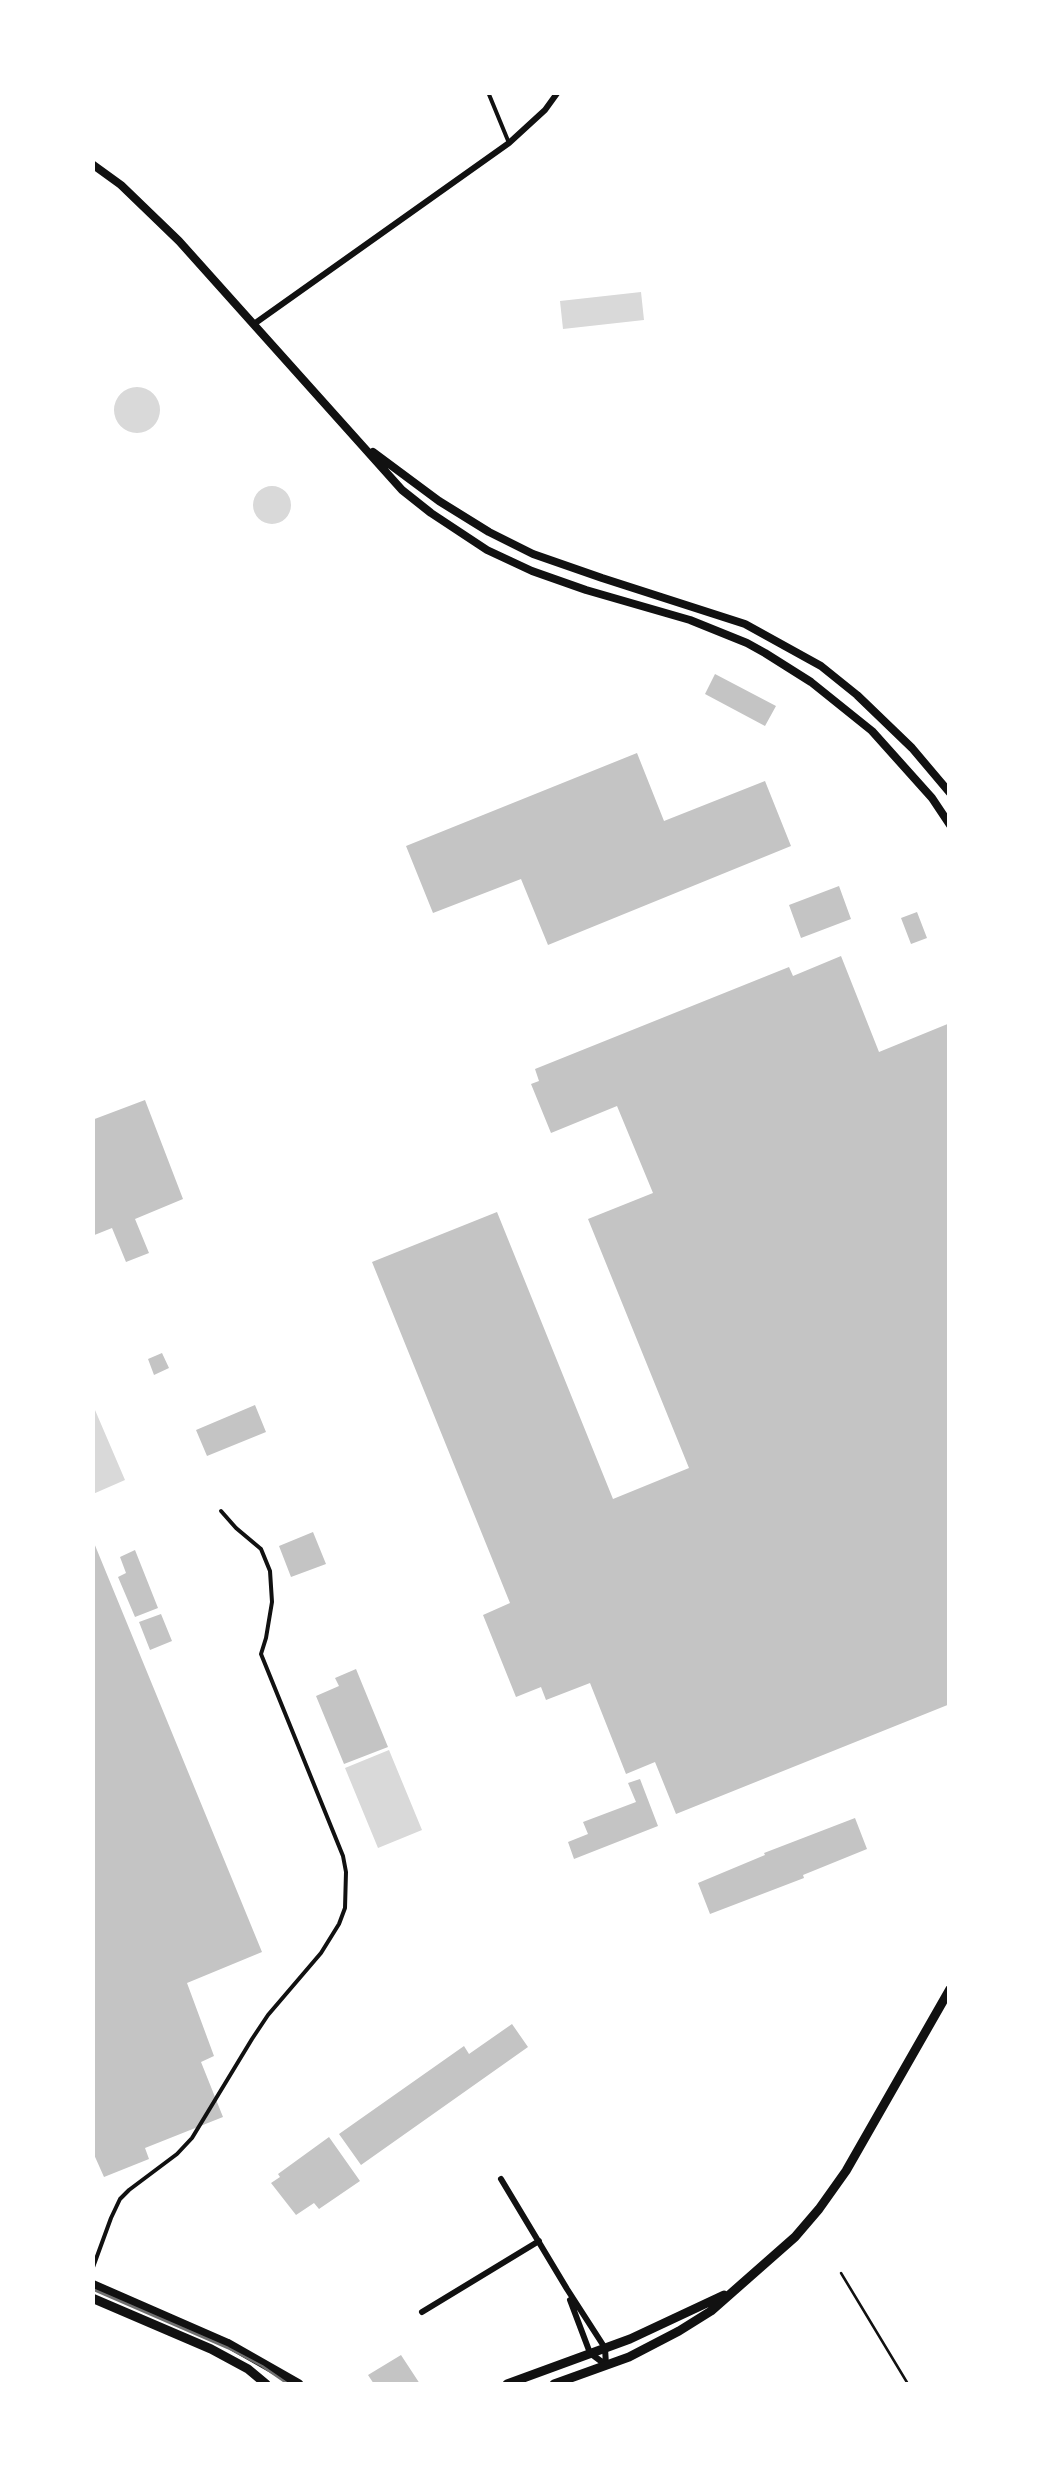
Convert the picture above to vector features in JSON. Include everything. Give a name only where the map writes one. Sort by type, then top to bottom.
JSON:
[{"type":"main road","points":[[554,2384],[629,2357],[680,2331],[711,2312],[795,2238],[846,2172],[950,1989]]},
{"type":"main road","points":[[92,2284],[212,2336],[299,2384]]},
{"type":"main road","points":[[507,2384],[630,2339],[735,2289]]},
{"type":"main road","points":[[92,2298],[211,2349],[266,2384]]},
{"type":"street","points":[[254,324],[509,143],[546,110],[558,92]]},
{"type":"street","points":[[92,164],[178,241],[402,490],[487,550],[543,576],[690,620],[746,643],[811,682],[872,732],[932,798],[950,825]]},
{"type":"street","points":[[358,440],[439,501],[489,532],[558,564],[745,624],[808,658],[884,721],[950,792]]},
{"type":"street","points":[[501,2179],[605,2348],[606,2365]]},
{"type":"street","points":[[422,2312],[539,2241]]},
{"type":"street","points":[[566,2289],[590,2354],[606,2365]]},
{"type":"lane","points":[[488,92],[509,143]]},
{"type":"lane","points":[[92,2270],[95,2253],[120,2200],[192,2138],[252,2039],[321,1952],[340,1924],[345,1908],[343,1856],[261,1654],[272,1602],[270,1571],[261,1549],[221,1510]]},
{"type":"path","points":[[841,2272],[908,2384]]},
{"type":"shaded area","points":[[641,292],[644,320],[563,329],[560,301]]},
{"type":"shaded area","points":[[137,387],[153,394],[160,410],[153,426],[137,433],[121,426],[114,410],[121,394]]},
{"type":"shaded area","points":[[272,486],[285,492],[291,505],[285,518],[272,524],[259,518],[253,505],[259,492]]},
{"type":"shaded area","points":[[92,1403],[125,1480],[93,1494],[92,1494]]},
{"type":"shaded area","points":[[389,1750],[422,1830],[378,1848],[345,1768]]},
{"type":"building","points":[[715,674],[776,706],[765,726],[705,694]]},
{"type":"building","points":[[637,753],[664,821],[765,781],[791,846],[548,945],[521,879],[433,913],[406,846]]},
{"type":"building","points":[[839,886],[851,919],[801,938],[789,905]]},
{"type":"building","points":[[917,912],[927,938],[911,944],[901,918]]},
{"type":"building","points":[[841,956],[879,1052],[950,1023],[950,1704],[676,1814],[655,1762],[626,1774],[590,1683],[546,1700],[541,1687],[516,1697],[483,1615],[510,1603],[372,1262],[497,1212],[613,1499],[689,1468],[588,1219],[653,1193],[617,1106],[551,1133],[531,1084],[539,1081],[535,1069],[789,967],[793,976]]},
{"type":"building","points":[[145,1100],[183,1199],[135,1219],[149,1253],[126,1262],[112,1228],[92,1236],[92,1120]]},
{"type":"building","points":[[162,1353],[169,1368],[154,1375],[148,1359]]},
{"type":"building","points":[[255,1405],[266,1432],[207,1456],[196,1430]]},
{"type":"building","points":[[313,1532],[326,1564],[291,1577],[279,1546]]},
{"type":"building","points":[[92,1538],[262,1952],[187,1983],[214,2056],[201,2062],[223,2117],[145,2148],[149,2159],[104,2177],[92,2150]]},
{"type":"building","points":[[135,1550],[158,1608],[135,1617],[118,1577],[126,1573],[120,1557]]},
{"type":"building","points":[[161,1614],[172,1641],[150,1650],[139,1622]]},
{"type":"building","points":[[356,1669],[388,1747],[344,1764],[316,1696],[339,1686],[335,1678]]},
{"type":"building","points":[[640,1779],[658,1826],[574,1859],[568,1842],[588,1834],[583,1822],[636,1802],[628,1783]]},
{"type":"building","points":[[855,1818],[867,1849],[710,1914],[698,1883]]},
{"type":"building","points":[[512,2024],[528,2047],[361,2165],[339,2134],[464,2046],[469,2054]]},
{"type":"building","points":[[329,2137],[360,2181],[319,2209],[314,2203],[296,2215],[271,2183]]},
{"type":"building","points":[[401,2355],[420,2384],[374,2384],[368,2375]]},
{"type":"tram line","points":[[92,2289],[228,2348],[288,2384]]}]
